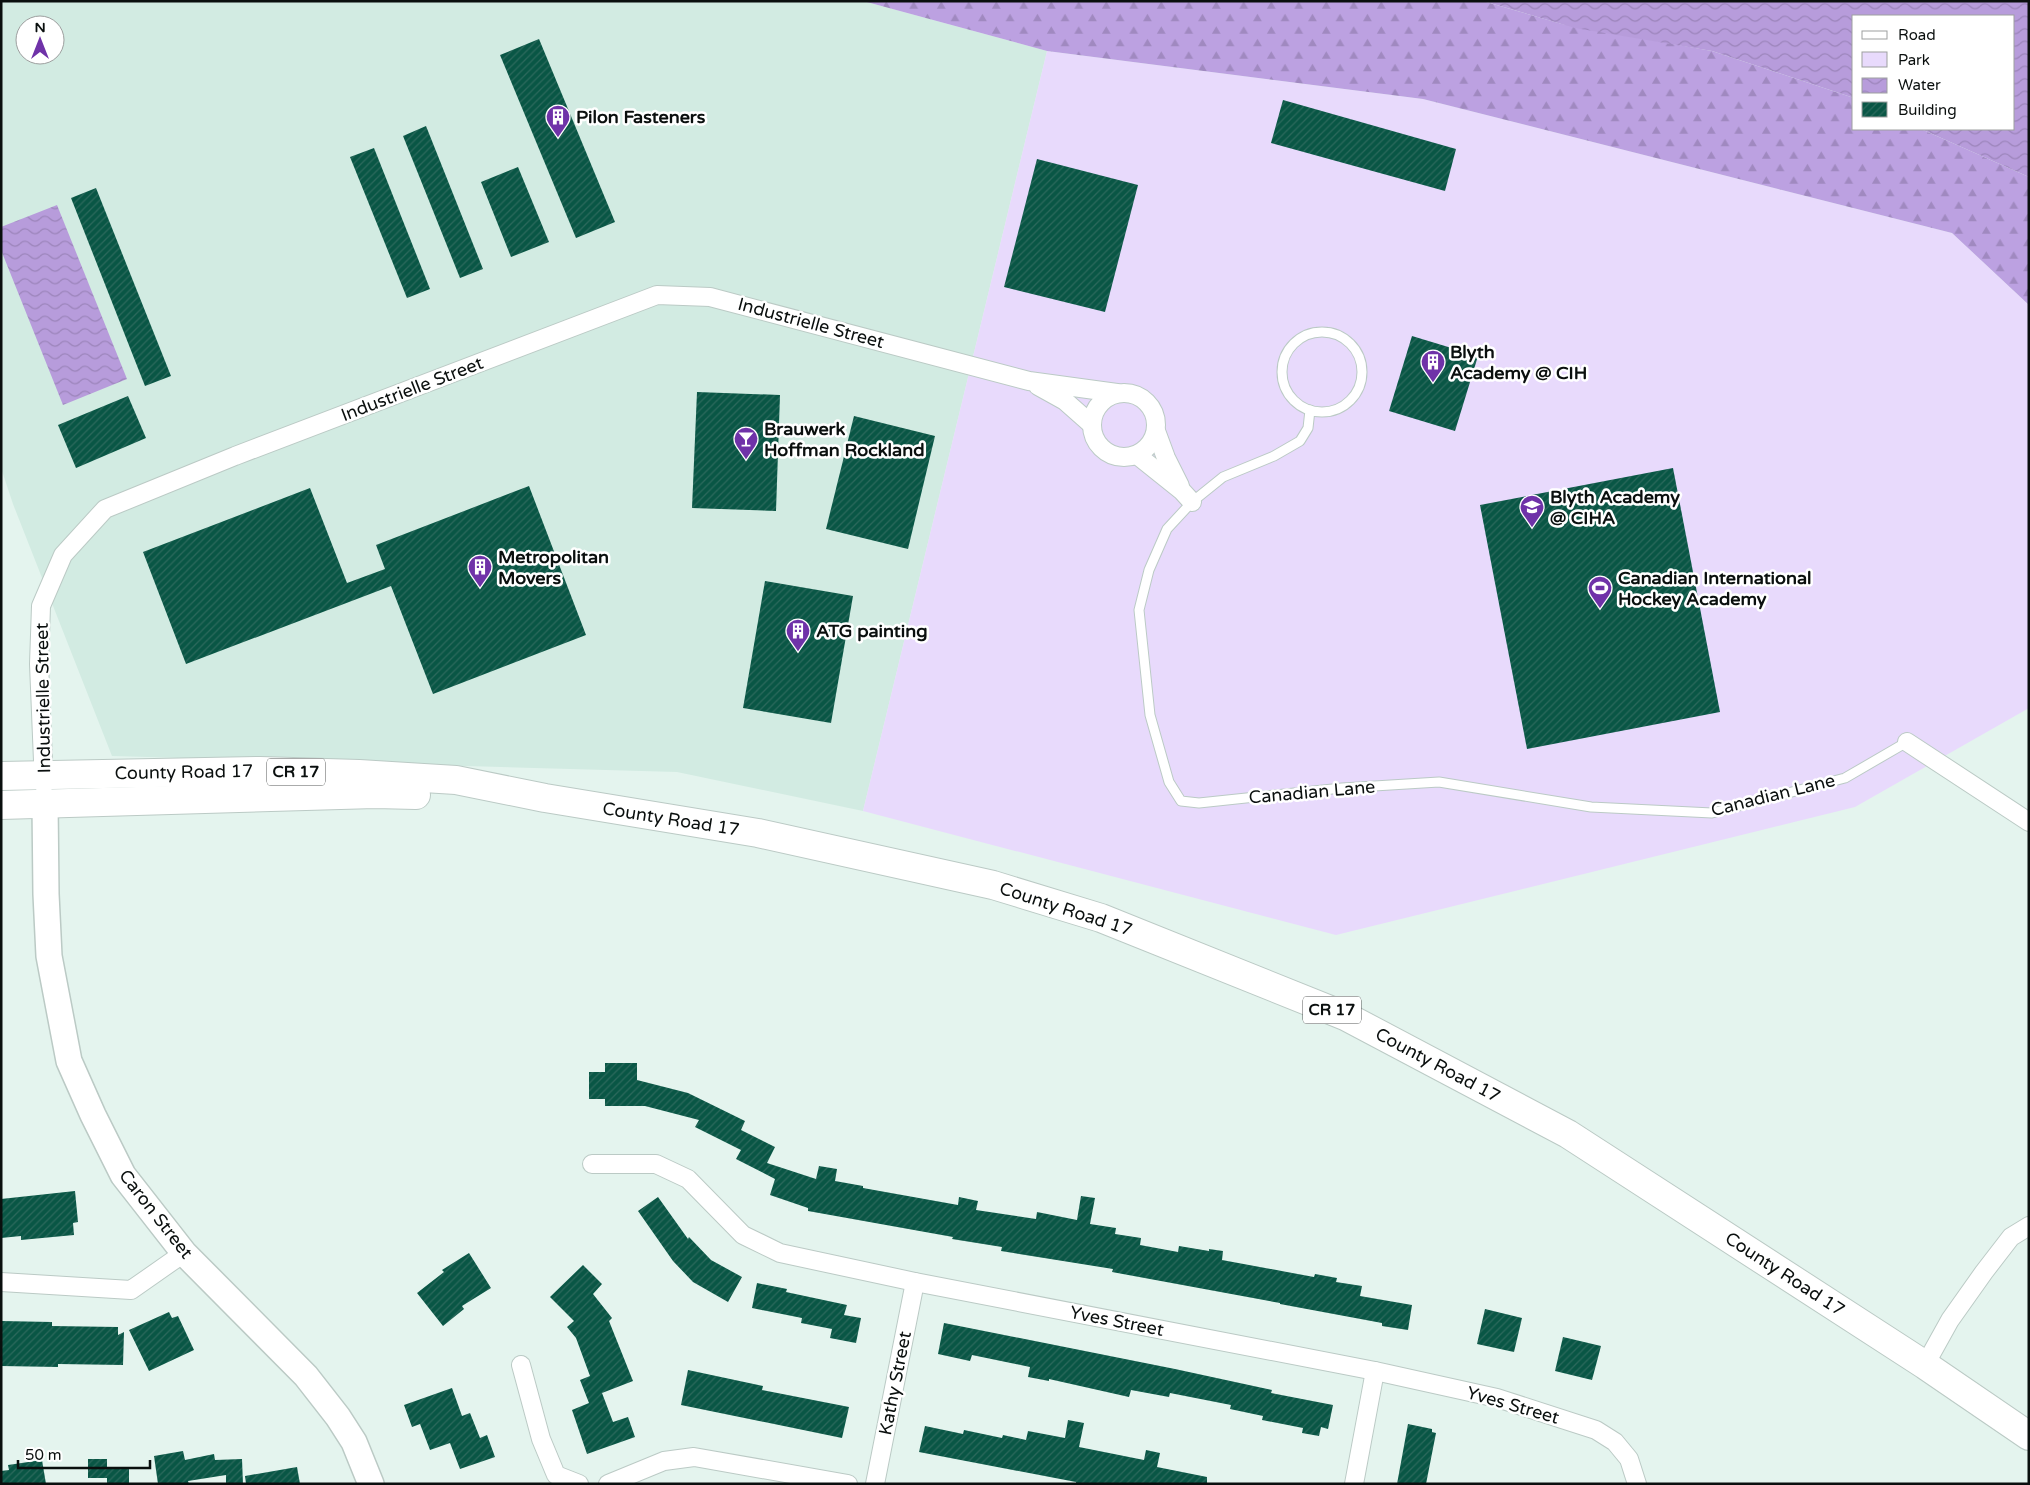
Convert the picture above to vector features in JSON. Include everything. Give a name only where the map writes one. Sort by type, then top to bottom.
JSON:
[{"type":"main road","name":"County Road 17","points":[[1,776],[260,771],[359,774],[456,780],[545,798],[758,833],[993,885],[1101,918],[1345,1016],[1568,1134],[1925,1365],[2029,1436]]},
{"type":"main road","name":"County Road 17","points":[[1,805],[375,794],[545,798]]},
{"type":"street","name":"Industrielle Street","points":[[45,803],[39,664],[41,606],[63,555],[105,509],[235,456],[657,295],[710,297],[1029,381],[1138,395],[1147,401],[1155,415],[1156,431],[1166,458],[1187,496]]},
{"type":"street","name":"Industrielle Street","points":[[1029,381],[1065,400],[1091,424],[1098,444],[1106,452],[1116,456],[1136,455]]},
{"type":"street","points":[[1091,424],[1099,404],[1107,397],[1116,393]]},
{"type":"street","points":[[1156,431],[1153,440],[1146,449],[1136,455],[1187,496]]},
{"type":"street","points":[[1907,742],[2029,822]]},
{"type":"street","name":"Caron Street","points":[[45,803],[49,956],[69,1061],[92,1114],[123,1175],[184,1253],[311,1383],[344,1425],[354,1442],[371,1484]]},
{"type":"street","name":"Yves Street","points":[[592,1164],[656,1164],[688,1180],[743,1235],[780,1253],[915,1282],[1375,1371],[1497,1398],[1596,1430],[1615,1442],[1629,1460],[1636,1484]]},
{"type":"street","points":[[1925,1365],[1950,1320],[1984,1272],[2011,1237],[2029,1226]]},
{"type":"street","points":[[1,1282],[131,1290],[184,1253]]},
{"type":"street","name":"Kathy Street","points":[[875,1484],[915,1282]]},
{"type":"street","points":[[522,1366],[541,1439],[556,1475],[579,1484]]},
{"type":"street","points":[[1354,1484],[1375,1371]]},
{"type":"street","points":[[608,1484],[664,1461],[694,1457],[848,1484]]},
{"type":"lane","points":[[1321,331],[1334,333],[1346,339],[1355,348],[1361,359],[1363,372],[1361,384],[1351,400],[1335,410],[1322,412],[1310,410],[1297,404],[1288,393],[1282,380],[1282,366],[1286,353],[1295,342],[1307,334],[1321,331]]},
{"type":"lane","name":"Canadian Lane","points":[[1310,410],[1308,428],[1300,440],[1274,456],[1223,477],[1187,496],[1167,529],[1149,570],[1139,610],[1150,715],[1168,782],[1181,801],[1199,803],[1342,788],[1438,782],[1591,807],[1712,813],[1845,778],[1907,742]]},
{"type":"shaded area","points":[[1,1],[863,1],[1047,51],[863,811],[677,772],[112,756],[13,504],[1,468]]},
{"type":"green space","points":[[863,1],[1483,1],[1562,24],[1712,51],[1852,97],[1852,130],[1923,130],[2029,177],[2029,305],[1952,233],[1423,99],[1047,51]]},
{"type":"green space","points":[[1047,51],[1423,99],[1952,233],[2029,305],[2029,708],[1855,807],[1336,935],[863,811]]},
{"type":"water","points":[[1483,1],[2029,1],[2029,177],[1923,130],[2015,130],[2015,15],[1852,15],[1852,97],[1712,51],[1575,28]]},
{"type":"water","points":[[57,205],[127,379],[63,405],[1,250],[1,227]]},
{"type":"building","name":"Pilon Fasteners","points":[[539,39],[615,222],[576,238],[500,55]]},
{"type":"building","points":[[1283,100],[1456,149],[1445,191],[1271,143]]},
{"type":"building","points":[[426,126],[483,269],[460,278],[403,136]]},
{"type":"building","points":[[374,148],[430,289],[407,298],[350,157]]},
{"type":"building","points":[[1037,159],[1138,185],[1105,312],[1004,287]]},
{"type":"building","points":[[518,167],[549,242],[511,257],[481,182]]},
{"type":"building","points":[[96,188],[171,376],[145,386],[71,198]]},
{"type":"building","name":"Blyth Academy @ CIH","points":[[1412,336],[1478,356],[1455,431],[1389,411]]},
{"type":"building","points":[[697,392],[780,395],[776,511],[692,508]]},
{"type":"building","points":[[128,396],[146,438],[76,468],[58,425]]},
{"type":"building","points":[[854,416],[935,436],[908,549],[826,529]]},
{"type":"building","name":"Canadian International Hockey Academy","points":[[1673,468],[1720,712],[1527,749],[1480,505]]},
{"type":"building","name":"Metropolitan Movers","points":[[529,486],[586,635],[433,694],[391,586],[186,664],[143,552],[310,488],[347,583],[385,569],[376,545]]},
{"type":"building","name":"ATG painting","points":[[765,581],[853,596],[831,723],[743,708]]},
{"type":"building","points":[[605,1063],[637,1063],[637,1080],[688,1093],[745,1121],[741,1130],[775,1147],[767,1163],[816,1179],[819,1166],[837,1169],[835,1181],[863,1186],[863,1188],[958,1205],[959,1197],[978,1201],[976,1210],[1036,1219],[1037,1212],[1077,1220],[1081,1196],[1095,1198],[1090,1224],[1116,1228],[1115,1234],[1141,1238],[1140,1245],[1178,1252],[1179,1246],[1209,1251],[1209,1249],[1223,1251],[1222,1260],[1314,1277],[1315,1274],[1337,1278],[1336,1282],[1362,1286],[1360,1296],[1412,1305],[1408,1330],[1280,1303],[1112,1272],[1113,1269],[1001,1251],[1002,1247],[952,1239],[953,1237],[808,1211],[808,1208],[770,1195],[775,1179],[736,1159],[741,1150],[695,1127],[699,1120],[645,1106],[605,1106],[605,1099],[589,1099],[589,1072],[605,1072]]},
{"type":"building","points":[[75,1191],[78,1222],[73,1223],[74,1235],[21,1240],[21,1236],[1,1238],[1,1199]]},
{"type":"building","points":[[658,1197],[688,1239],[689,1237],[711,1260],[742,1277],[728,1302],[693,1282],[673,1261],[638,1211]]},
{"type":"building","points":[[469,1253],[491,1288],[462,1306],[464,1309],[443,1326],[417,1293],[444,1272],[442,1270]]},
{"type":"building","points":[[583,1265],[602,1284],[593,1294],[612,1318],[609,1321],[633,1381],[602,1393],[613,1422],[628,1417],[635,1437],[587,1454],[572,1410],[589,1403],[580,1380],[590,1376],[576,1338],[567,1327],[574,1321],[550,1297]]},
{"type":"building","points":[[757,1283],[787,1289],[786,1292],[847,1305],[844,1315],[861,1318],[856,1343],[830,1338],[832,1329],[801,1323],[802,1318],[752,1308]]},
{"type":"building","points":[[1485,1309],[1522,1318],[1514,1352],[1477,1344]]},
{"type":"building","points":[[169,1312],[172,1318],[178,1316],[194,1350],[149,1371],[129,1330]]},
{"type":"building","points":[[1,1321],[52,1322],[52,1326],[118,1327],[118,1335],[124,1332],[123,1365],[58,1364],[58,1367],[1,1366]]},
{"type":"building","points":[[944,1323],[1175,1369],[1272,1390],[1271,1393],[1333,1405],[1328,1429],[1321,1427],[1319,1436],[1302,1433],[1303,1428],[1262,1420],[1263,1416],[1230,1409],[1231,1405],[1170,1393],[1169,1397],[1131,1390],[1129,1397],[1049,1379],[1049,1381],[1028,1377],[1030,1367],[972,1355],[970,1361],[938,1354]]},
{"type":"building","points":[[1563,1337],[1601,1346],[1592,1380],[1555,1371]]},
{"type":"building","points":[[688,1370],[763,1386],[762,1390],[849,1407],[842,1438],[681,1405]]},
{"type":"building","points":[[452,1388],[462,1416],[470,1413],[480,1438],[487,1435],[495,1457],[460,1469],[450,1443],[430,1450],[420,1424],[412,1427],[404,1405]]},
{"type":"building","points":[[1068,1420],[1084,1423],[1079,1447],[1144,1460],[1146,1450],[1160,1453],[1157,1467],[1207,1477],[1207,1484],[1076,1484],[1076,1482],[919,1452],[925,1426],[963,1434],[964,1430],[1002,1438],[1003,1435],[1026,1440],[1028,1431],[1065,1438]]},
{"type":"building","points":[[1408,1424],[1432,1429],[1432,1432],[1436,1433],[1426,1484],[1397,1484]]},
{"type":"building","points":[[183,1451],[185,1460],[214,1454],[215,1460],[242,1459],[243,1484],[226,1484],[226,1475],[188,1481],[189,1484],[158,1484],[154,1456]]},
{"type":"building","points":[[88,1459],[107,1459],[107,1478],[88,1478]]},
{"type":"building","points":[[42,1460],[46,1484],[1,1484],[1,1471],[9,1470],[8,1465]]},
{"type":"building","points":[[107,1467],[129,1467],[129,1484],[107,1484]]},
{"type":"building","points":[[297,1467],[300,1484],[246,1484],[245,1476]]},
{"type":"place","name":"Pilon Fasteners","points":[[558,138]]},
{"type":"place","name":"Blyth Academy @ CIH","points":[[1433,383]]},
{"type":"place","name":"Brauwerk Hoffman Rockland","points":[[746,460]]},
{"type":"place","name":"Blyth Academy @ CIHA","points":[[1532,528]]},
{"type":"place","name":"Metropolitan Movers","points":[[480,588]]},
{"type":"place","name":"Canadian International Hockey Academy","points":[[1600,609]]},
{"type":"place","name":"ATG painting","points":[[798,652]]}]
